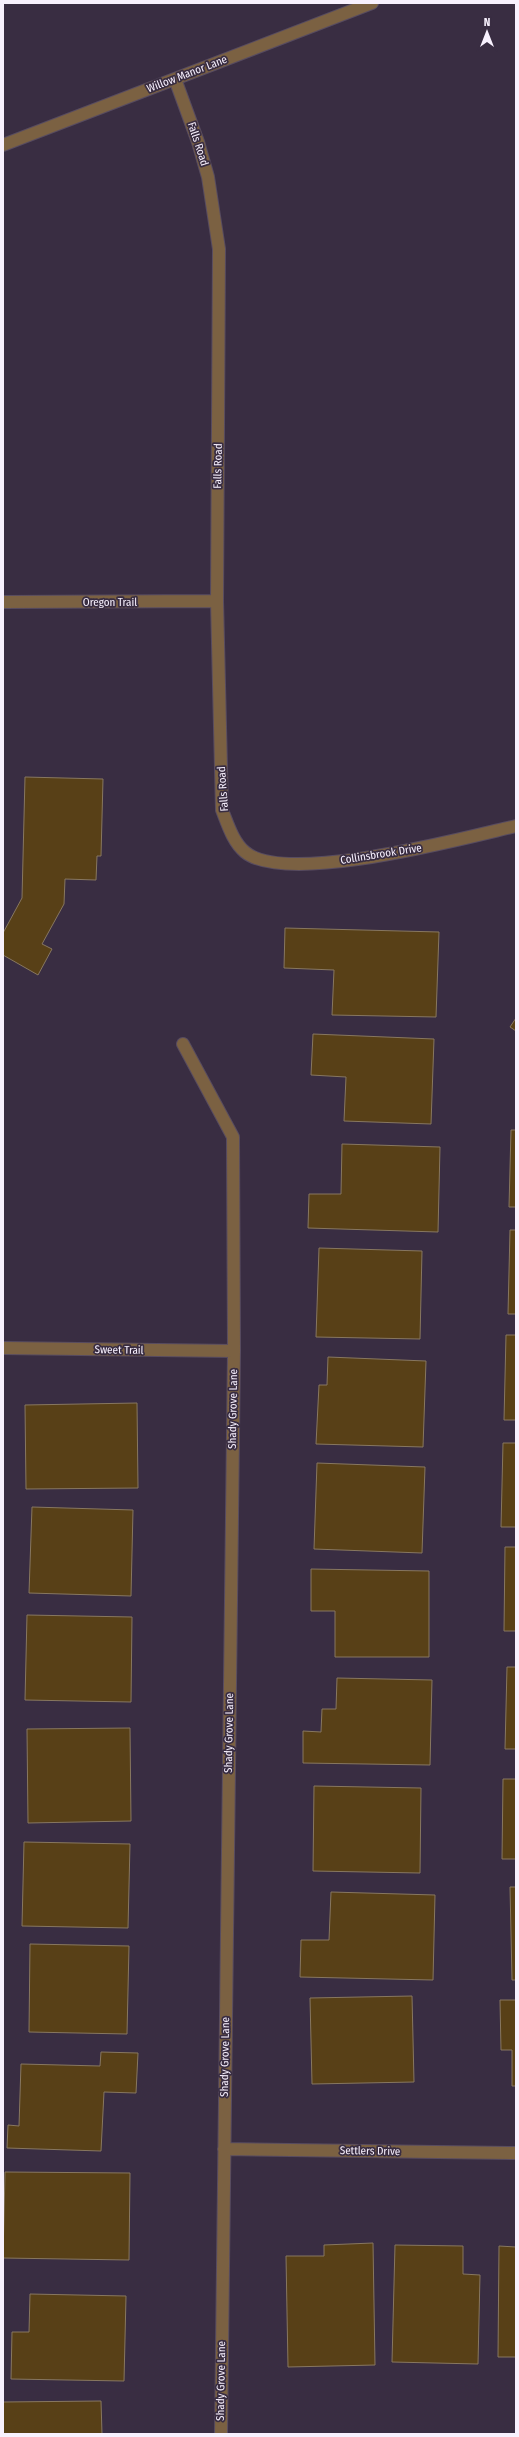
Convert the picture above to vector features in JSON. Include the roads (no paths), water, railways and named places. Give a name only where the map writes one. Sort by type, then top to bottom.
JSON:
[{"type":"street","name":"Willow Manor Lane","points":[[3,146],[372,3]]},
{"type":"street","name":"Falls Road","points":[[175,79],[205,166],[218,237],[220,285],[217,601],[222,810],[230,833],[246,852]]},
{"type":"street","name":"Oregon Trail","points":[[3,602],[217,601]]},
{"type":"street","name":"Collinsbrook Drive","points":[[246,852],[265,862],[307,865],[410,851],[516,826]]},
{"type":"street","name":"Shady Grove Lane","points":[[183,1044],[232,1137],[234,1351],[221,2434]]},
{"type":"street","name":"Sweet Trail","points":[[3,1348],[234,1351]]},
{"type":"street","name":"Settlers Drive","points":[[224,2149],[516,2153]]}]
